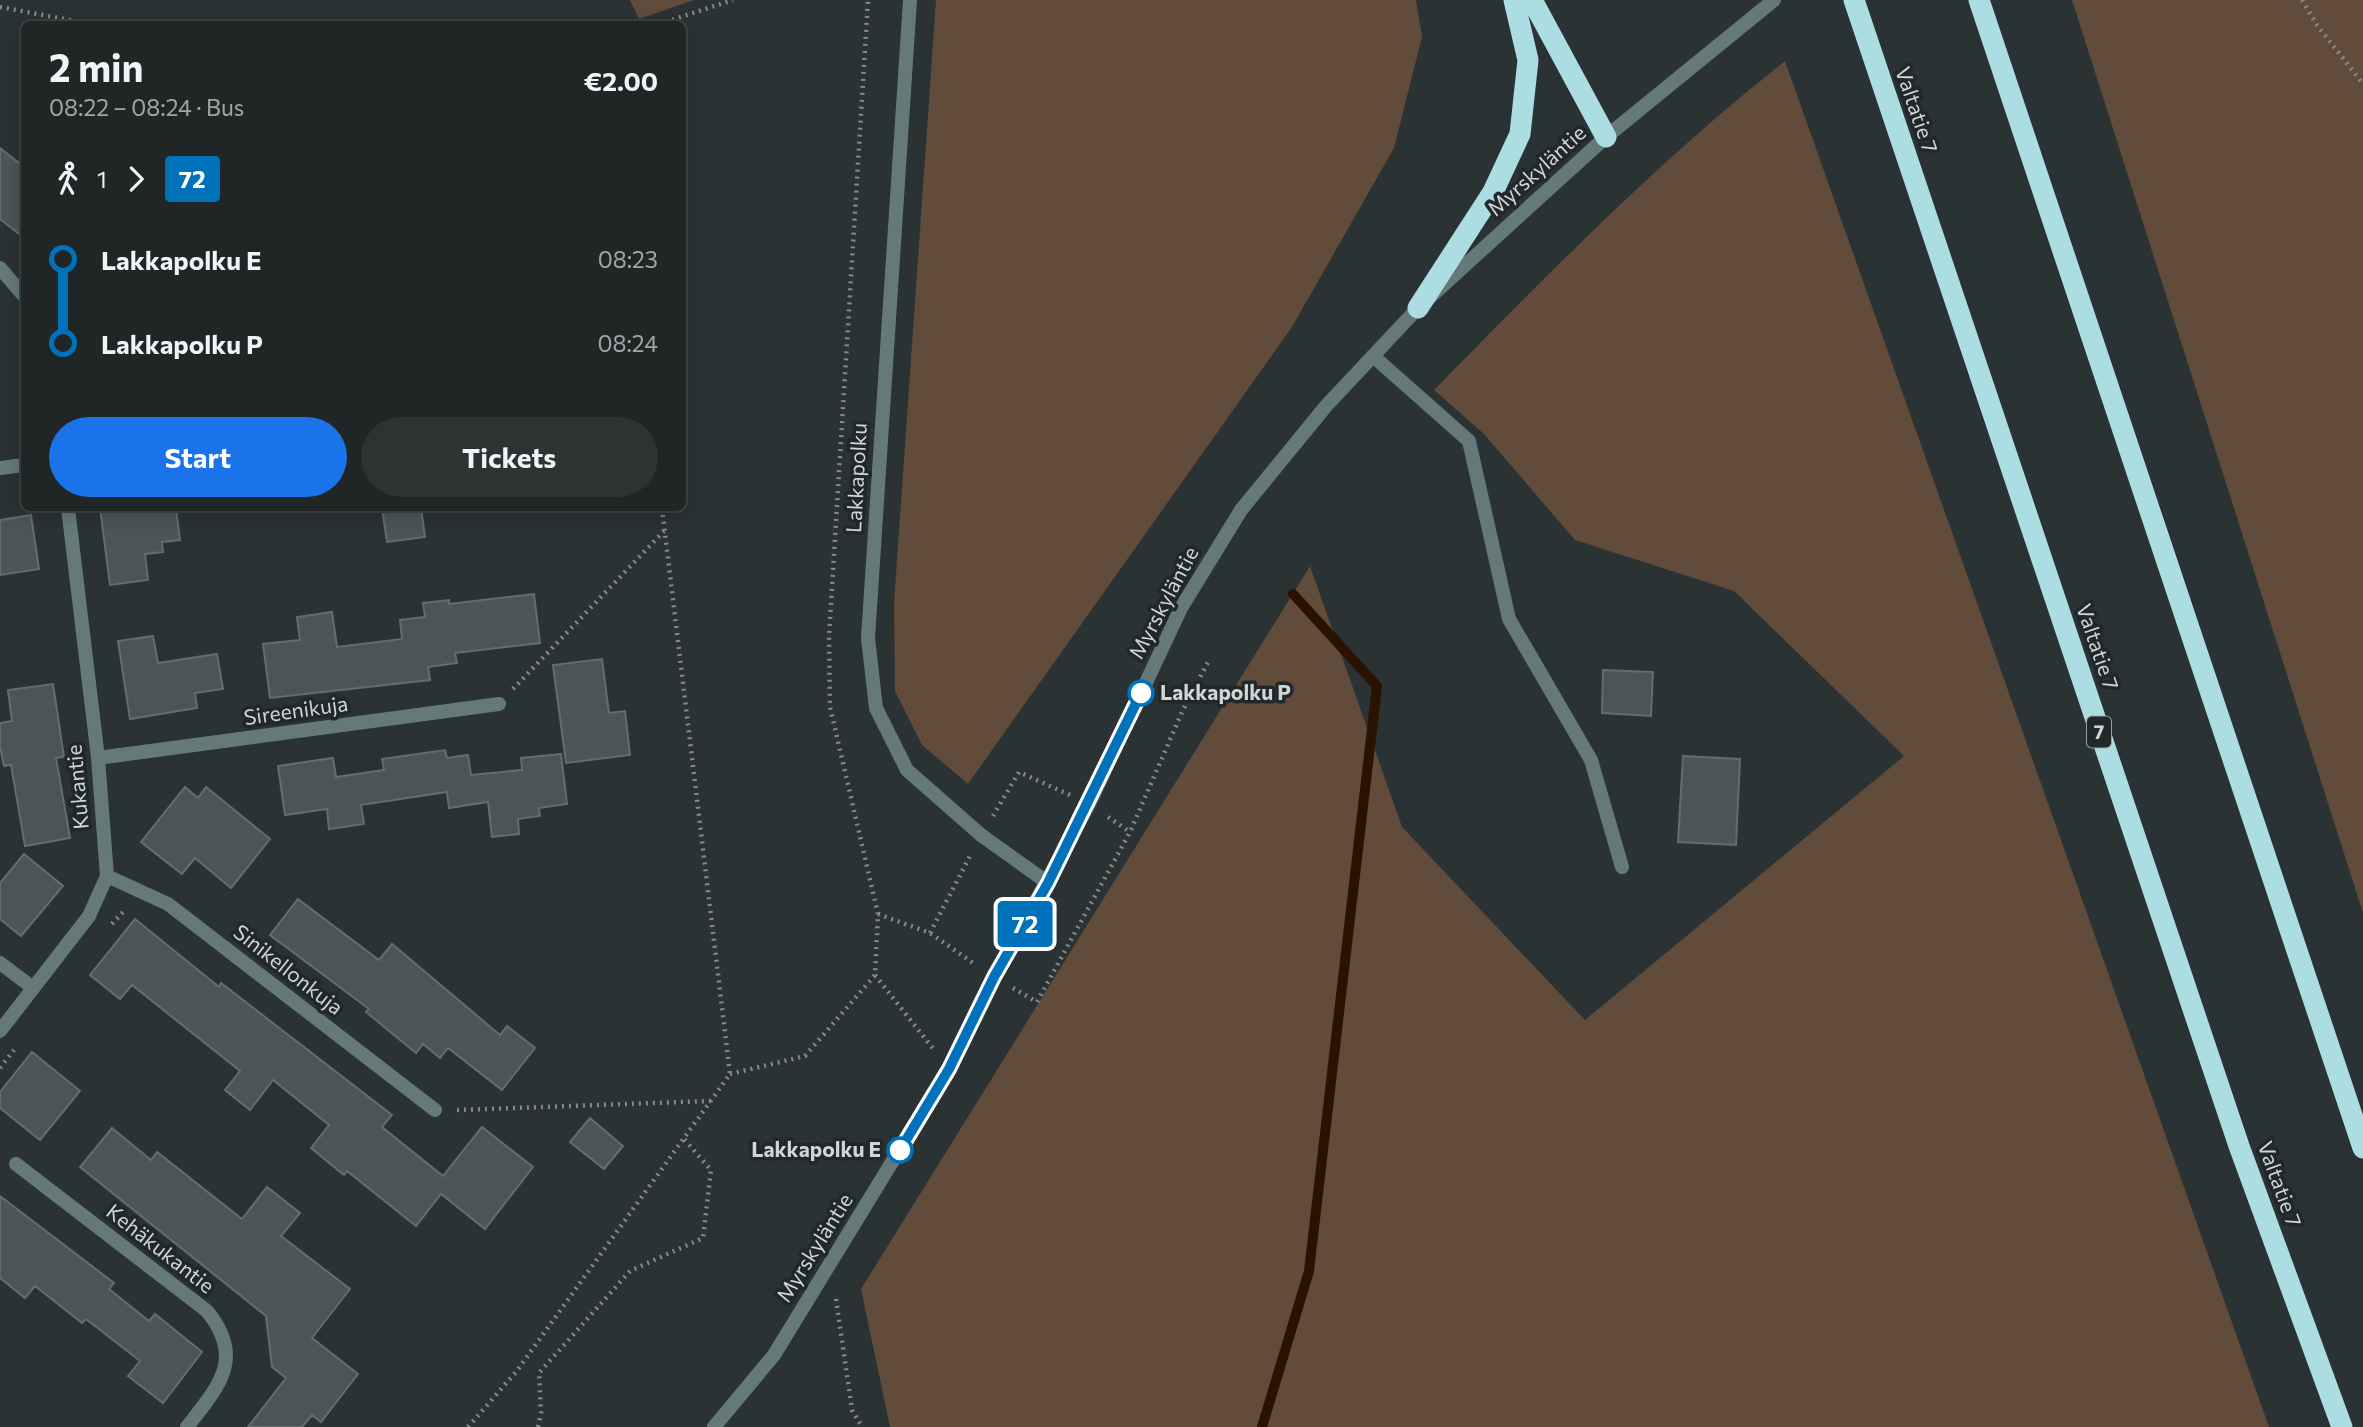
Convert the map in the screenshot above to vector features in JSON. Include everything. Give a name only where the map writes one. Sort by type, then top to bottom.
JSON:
[{"type":"highway","points":[[1418,308],[1493,192],[1520,134],[1528,60],[1514,0]]},
{"type":"highway","points":[[1532,0],[1606,137]]},
{"type":"highway","name":"Valtatie 7","points":[[1854,0],[2239,1146],[2342,1427]]},
{"type":"highway","points":[[1979,0],[2363,1148]]},
{"type":"street","name":"Lakkapolku","points":[[910,0],[868,638],[876,708],[907,770],[981,835],[1048,883]]},
{"type":"street","name":"Myrskyläntie","points":[[714,1427],[774,1354],[949,1069],[994,977],[1048,883],[1088,804],[1181,608],[1241,510],[1326,406],[1418,308],[1606,137],[1774,0]]},
{"type":"street","points":[[0,268],[21,292]]},
{"type":"street","points":[[1373,356],[1469,441],[1509,619],[1591,760],[1622,867]]},
{"type":"street","points":[[0,468],[21,465]]},
{"type":"street","name":"Kukantie","points":[[0,1031],[89,916],[107,876],[98,758],[68,511]]},
{"type":"street","name":"Sireenikuja","points":[[98,758],[499,704]]},
{"type":"street","name":"Sinikellonkuja","points":[[107,876],[168,904],[435,1111]]},
{"type":"street","points":[[0,962],[32,988]]},
{"type":"street","name":"Kehäkukantie","points":[[16,1164],[207,1311],[219,1326],[228,1363],[222,1382],[187,1427]]},
{"type":"path","points":[[668,21],[733,0]]},
{"type":"path","points":[[468,1427],[516,1372],[730,1074],[805,1056],[875,975],[878,914],[830,707],[868,0]]},
{"type":"path","points":[[2302,0],[2317,25],[2363,84]]},
{"type":"path","points":[[0,7],[75,21]]},
{"type":"path","points":[[662,511],[730,1074]]},
{"type":"path","points":[[499,704],[665,531]]},
{"type":"path","points":[[878,914],[930,933],[994,977],[1037,1002],[1130,832],[1182,712],[1209,660]]},
{"type":"path","points":[[930,933],[981,835],[1019,772],[1088,804],[1130,832]]},
{"type":"path","points":[[875,975],[949,1069]]},
{"type":"path","points":[[435,1111],[711,1101]]},
{"type":"path","points":[[538,1427],[541,1413],[539,1373],[630,1271],[703,1238],[711,1170],[684,1139]]},
{"type":"path","points":[[831,1264],[852,1410],[862,1427]]},
{"type":"shaded area","points":[[630,0],[694,0],[639,19]]},
{"type":"shaded area","points":[[936,0],[1416,0],[1422,37],[1394,148],[1292,327],[968,784],[922,745],[895,691],[894,603]]},
{"type":"shaded area","points":[[2072,0],[2363,0],[2363,913]]},
{"type":"shaded area","points":[[1785,61],[2269,1427],[890,1427],[861,1289],[1310,566],[1402,827],[1585,1020],[1904,756],[1734,591],[1575,540],[1484,434],[1434,390],[1648,179]]},
{"type":"building","points":[[0,148],[21,165],[21,236],[0,219]]},
{"type":"building","points":[[100,511],[176,511],[180,540],[162,542],[163,552],[145,554],[148,580],[110,585]]},
{"type":"building","points":[[382,511],[421,511],[425,537],[387,542]]},
{"type":"building","points":[[31,515],[39,569],[0,575],[0,520]]},
{"type":"building","points":[[534,594],[540,643],[455,653],[457,663],[428,667],[430,680],[270,698],[263,644],[300,640],[297,617],[332,612],[337,647],[402,639],[400,620],[425,617],[423,603],[449,600],[449,604]]},
{"type":"building","points":[[153,636],[158,663],[217,654],[223,689],[195,693],[197,708],[130,719],[118,641]]},
{"type":"building","points":[[602,659],[609,713],[625,711],[630,755],[566,763],[553,665]]},
{"type":"building","points":[[1603,670],[1653,672],[1651,716],[1602,713]]},
{"type":"building","points":[[53,684],[64,757],[56,758],[70,838],[25,846],[11,765],[4,766],[0,747],[0,723],[12,721],[8,690]]},
{"type":"building","points":[[445,750],[447,758],[468,755],[471,775],[522,770],[521,758],[561,754],[567,804],[539,808],[540,816],[518,819],[519,834],[492,837],[488,802],[449,808],[447,792],[361,805],[364,824],[329,829],[327,809],[285,815],[278,766],[333,758],[336,777],[384,770],[382,759]]},
{"type":"building","points":[[1683,756],[1740,759],[1736,845],[1678,842]]},
{"type":"building","points":[[185,787],[198,798],[206,787],[270,839],[231,888],[195,858],[182,874],[141,842]]},
{"type":"building","points":[[24,854],[63,886],[21,936],[0,919],[0,883]]},
{"type":"building","points":[[298,899],[379,960],[392,944],[500,1035],[507,1026],[535,1048],[502,1090],[448,1048],[440,1058],[423,1044],[416,1053],[366,1012],[369,1009],[270,935]]},
{"type":"building","points":[[135,919],[219,987],[221,983],[392,1115],[382,1127],[443,1176],[482,1127],[533,1167],[485,1229],[441,1194],[416,1226],[347,1171],[344,1175],[311,1148],[329,1125],[273,1080],[250,1110],[225,1090],[240,1071],[132,985],[120,999],[90,975]]},
{"type":"building","points":[[32,1052],[80,1091],[40,1140],[0,1108],[0,1092]]},
{"type":"building","points":[[590,1118],[623,1146],[604,1169],[570,1142]]},
{"type":"building","points":[[112,1128],[151,1160],[157,1152],[242,1219],[267,1187],[300,1213],[281,1236],[350,1289],[312,1338],[358,1374],[321,1422],[312,1415],[302,1427],[248,1427],[286,1378],[272,1367],[266,1316],[80,1167]]},
{"type":"building","points":[[0,1196],[114,1283],[109,1289],[149,1321],[155,1314],[202,1352],[163,1403],[128,1376],[140,1361],[86,1319],[82,1323],[35,1286],[25,1298],[0,1278]]},
{"type":"waterway","points":[[1262,1427],[1309,1271],[1377,686],[1293,594]]},
{"type":"bus line","name":"72","points":[[900,1150],[949,1069],[994,977],[1048,883],[1141,693]]},
{"type":"place","name":"Lakkapolku P","points":[[1141,693]]},
{"type":"place","name":"Lakkapolku E","points":[[900,1150]]}]
